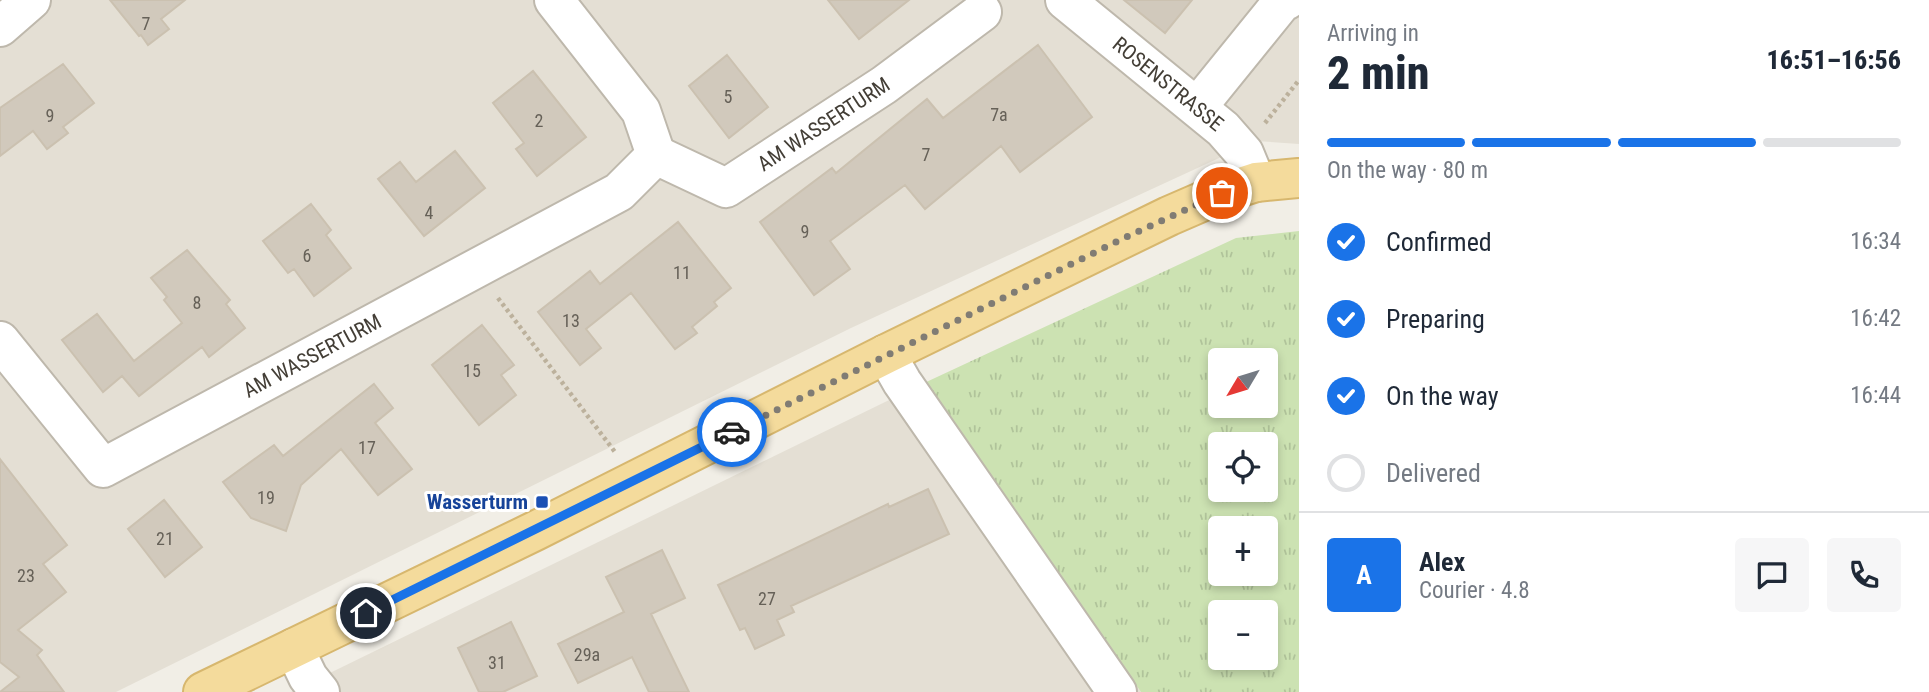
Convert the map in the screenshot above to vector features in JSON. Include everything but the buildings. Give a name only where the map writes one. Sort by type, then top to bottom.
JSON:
[{"type":"main road","points":[[203,692],[886,354],[1169,216],[1222,193],[1250,167],[1299,178]]},
{"type":"street","points":[[0,27],[31,0]]},
{"type":"street","points":[[554,0],[641,111],[656,155]]},
{"type":"street","name":"ROSENSTRASSE","points":[[1065,0],[1223,128],[1250,167]]},
{"type":"street","points":[[1198,106],[1283,1],[1287,0]]},
{"type":"street","name":"AM WASSERTURM","points":[[0,341],[103,468],[619,192],[656,155],[726,188],[884,85],[982,12]]},
{"type":"street","points":[[886,354],[902,383],[1117,692]]},
{"type":"street","points":[[294,648],[308,677],[320,692]]},
{"type":"path","points":[[1250,167],[1277,106],[1299,80]]},
{"type":"path","points":[[476,269],[636,480]]},
{"type":"shaded area","points":[[0,0],[1299,0],[1299,144],[1256,141],[851,328],[116,692],[0,692]]},
{"type":"shaded area","points":[[922,384],[1141,692],[291,692]]},
{"type":"green space","points":[[1299,231],[1299,692],[1141,692],[922,384],[1236,238]]},
{"type":"way so far","points":[[732,432],[886,354],[1169,216],[1222,193]]},
{"type":"place","name":"Wasserturm","points":[[542,502]]},
{"type":"route","points":[[366,613],[732,432]]}]
